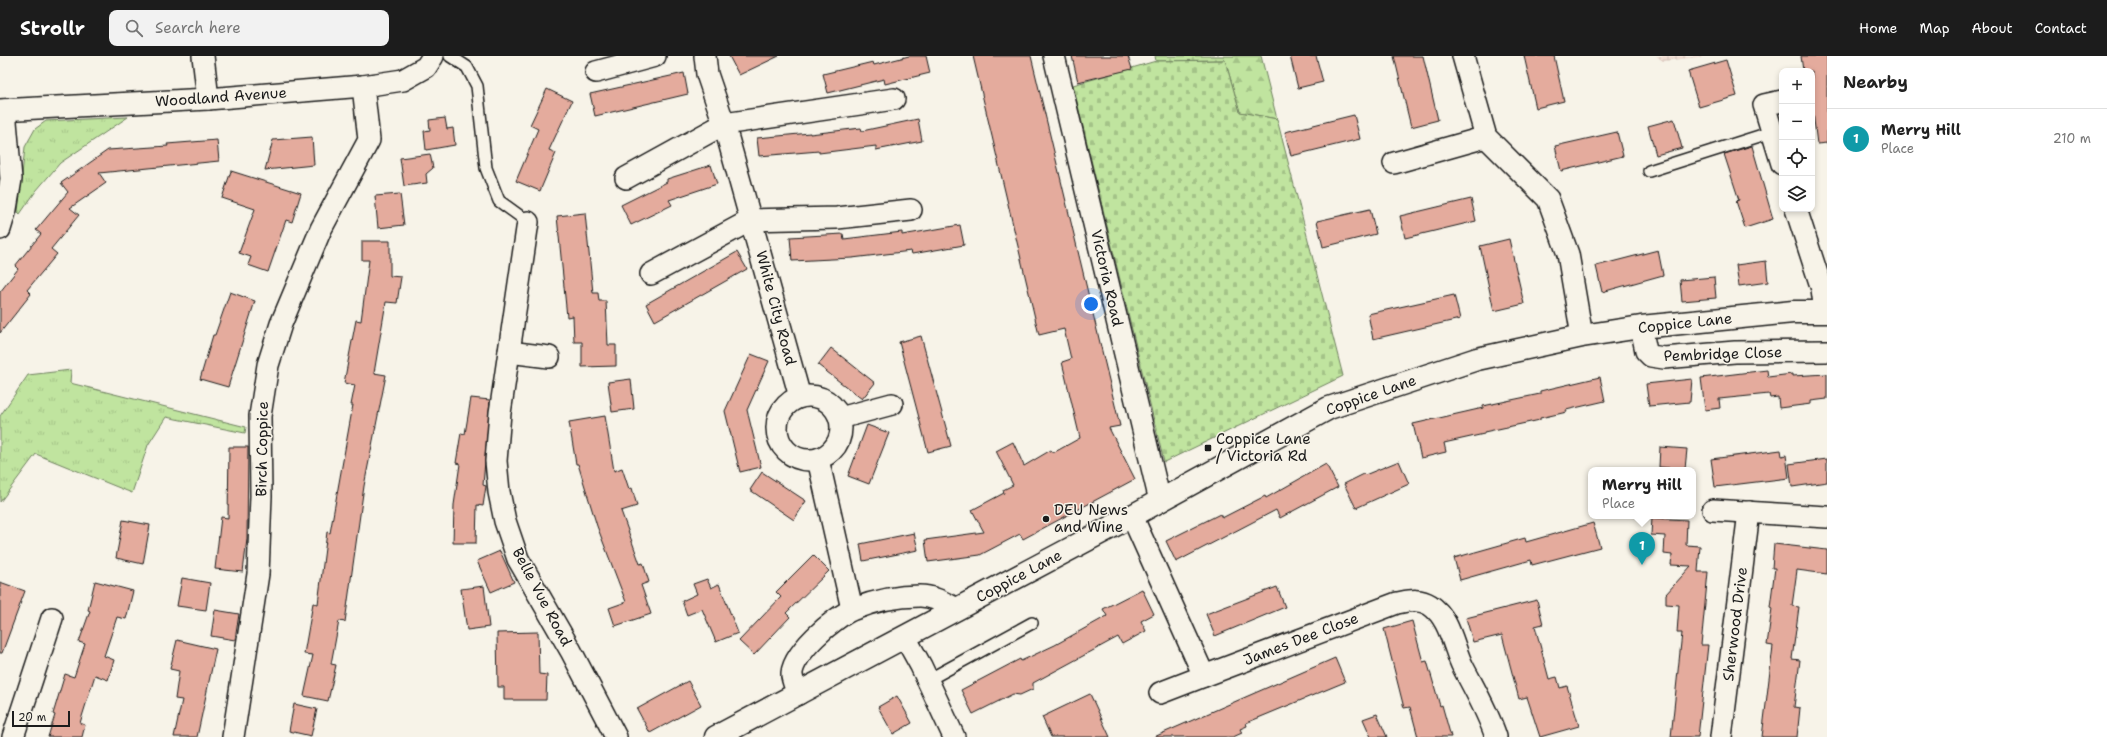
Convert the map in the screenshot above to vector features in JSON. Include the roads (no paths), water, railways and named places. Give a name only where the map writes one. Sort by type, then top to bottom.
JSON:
[{"type":"street","points":[[203,56],[208,99]]},
{"type":"street","name":"Woodland Avenue","points":[[3,110],[208,99],[363,86],[403,80],[426,67],[433,56]]},
{"type":"street","points":[[596,72],[655,56]]},
{"type":"street","name":"White City Road","points":[[705,56],[707,74],[724,124],[800,397]]},
{"type":"street","name":"Victoria Road","points":[[1054,56],[1160,501]]},
{"type":"street","points":[[1463,56],[1486,137],[1548,199],[1568,254],[1582,336]]},
{"type":"street","name":"Birch Coppice","points":[[233,737],[258,574],[261,496],[260,416],[268,365],[282,324],[321,229],[368,140],[363,86]]},
{"type":"street","points":[[626,178],[724,124],[894,99]]},
{"type":"street","points":[[1779,102],[1764,105],[1779,154]]},
{"type":"street","points":[[0,229],[6,209],[11,179],[3,110]]},
{"type":"street","points":[[1394,163],[1486,137]]},
{"type":"street","points":[[651,274],[751,220],[837,218],[911,210]]},
{"type":"street","points":[[1797,212],[1822,289],[1826,312]]},
{"type":"street","name":"Belle Vue Road","points":[[528,222],[500,413],[496,460],[499,492],[518,559],[571,651],[616,737]]},
{"type":"street","name":"Coppice Lane","points":[[716,737],[1160,501],[1329,408],[1478,359],[1582,336],[1641,327],[1793,312],[1826,312]]},
{"type":"street","name":"Pembridge Close","points":[[1641,327],[1646,351],[1651,356],[1664,358],[1735,352],[1827,351]]},
{"type":"street","points":[[509,352],[548,358]]},
{"type":"street","points":[[812,396],[824,399],[834,407],[840,418],[842,430],[838,443],[829,453],[818,458],[804,459],[790,454],[781,443],[777,430],[780,415],[788,404],[800,397],[812,396]]},
{"type":"street","points":[[840,418],[892,404]]},
{"type":"street","points":[[818,458],[852,609]]},
{"type":"street","points":[[1713,510],[1827,518]]},
{"type":"street","name":"Sherwood Drive","points":[[1721,737],[1749,512]]},
{"type":"street","points":[[1132,516],[1204,676]]},
{"type":"street","points":[[798,694],[792,676],[795,664],[806,647],[824,629],[852,609],[891,598],[920,596],[936,599],[957,609]]},
{"type":"street","name":"James Dee Close","points":[[1160,693],[1398,603],[1420,600],[1435,609],[1448,627],[1462,665],[1487,714],[1496,737]]},
{"type":"street","points":[[12,737],[52,618]]},
{"type":"street","points":[[905,637],[928,680],[954,737]]},
{"type":"lane","points":[[450,56],[467,67],[477,86],[486,168],[499,201],[528,222]]},
{"type":"lane","points":[[1649,171],[1772,132]]},
{"type":"lane","points":[[928,680],[1032,623]]},
{"type":"place","name":"Coppice Lane / Victoria Rd","points":[[1208,448]]},
{"type":"place","name":"DEU News and Wine","points":[[1046,519]]},
{"type":"place","name":"Merry Hill","points":[[1642,565]]}]
